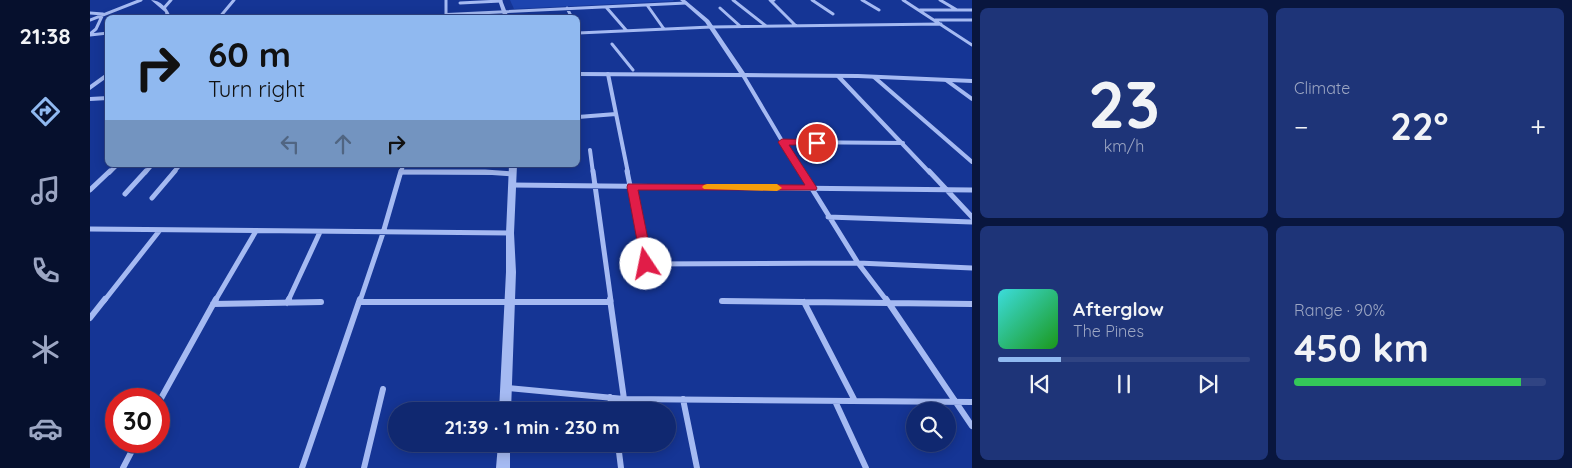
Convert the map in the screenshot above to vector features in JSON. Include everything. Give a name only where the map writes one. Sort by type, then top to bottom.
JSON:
[{"type":"street","points":[[90,20],[141,0]]},
{"type":"street","points":[[153,0],[164,8],[168,15]]},
{"type":"street","points":[[164,8],[171,0]]},
{"type":"street","points":[[222,15],[234,0]]},
{"type":"street","points":[[446,0],[446,14]]},
{"type":"street","points":[[733,0],[767,26]]},
{"type":"street","points":[[769,0],[796,26]]},
{"type":"street","points":[[769,0],[774,0]]},
{"type":"street","points":[[812,0],[833,14]]},
{"type":"street","points":[[862,0],[879,10]]},
{"type":"street","points":[[903,0],[972,45]]},
{"type":"street","points":[[940,0],[957,10]]},
{"type":"street","points":[[460,3],[500,1],[506,15]]},
{"type":"street","points":[[434,15],[684,2],[711,27],[742,72],[828,217],[858,263],[890,304],[972,426]]},
{"type":"street","points":[[647,5],[664,29]]},
{"type":"street","points":[[606,7],[626,30]]},
{"type":"street","points":[[567,8],[570,15]]},
{"type":"street","points":[[720,8],[740,26]]},
{"type":"street","points":[[919,10],[972,10]]},
{"type":"street","points":[[90,13],[103,14]]},
{"type":"street","points":[[90,34],[96,29],[103,14]]},
{"type":"street","points":[[935,20],[972,20]]},
{"type":"street","points":[[580,33],[740,26],[941,24]]},
{"type":"street","points":[[90,34],[105,33]]},
{"type":"street","points":[[612,44],[633,70]]},
{"type":"street","points":[[580,69],[972,76]]},
{"type":"street","points":[[580,74],[742,72],[972,81]]},
{"type":"street","points":[[608,74],[646,264],[858,263],[972,268]]},
{"type":"street","points":[[90,88],[105,76]]},
{"type":"street","points":[[838,76],[972,217]]},
{"type":"street","points":[[874,77],[972,162]]},
{"type":"street","points":[[946,80],[972,99]]},
{"type":"street","points":[[90,99],[105,98]]},
{"type":"street","points":[[580,117],[616,114]]},
{"type":"street","points":[[782,142],[903,143]]},
{"type":"street","points":[[590,150],[624,399]]},
{"type":"street","points":[[90,190],[115,167]]},
{"type":"street","points":[[125,194],[150,167]]},
{"type":"street","points":[[152,198],[178,167]]},
{"type":"street","points":[[302,468],[383,232],[402,167]]},
{"type":"street","points":[[485,172],[486,167]]},
{"type":"street","points":[[401,172],[485,172],[512,169],[506,402]]},
{"type":"street","points":[[512,185],[943,188],[972,190]]},
{"type":"street","points":[[828,217],[972,222]]},
{"type":"street","points":[[90,229],[510,233]]},
{"type":"street","points":[[90,318],[160,230]]},
{"type":"street","points":[[167,388],[256,231]]},
{"type":"street","points":[[287,303],[320,232]]},
{"type":"street","points":[[722,301],[972,304]]},
{"type":"street","points":[[213,304],[321,302]]},
{"type":"street","points":[[359,302],[610,302]]},
{"type":"street","points":[[804,302],[855,401]]},
{"type":"street","points":[[506,388],[624,399],[972,402]]},
{"type":"street","points":[[364,468],[384,389]]},
{"type":"street","points":[[610,397],[611,402]]},
{"type":"street","points":[[683,399],[697,468]]},
{"type":"street","points":[[835,401],[866,468]]},
{"type":"street","points":[[503,468],[504,452]]},
{"type":"street","points":[[619,452],[622,468]]},
{"type":"street","points":[[123,468],[131,453]]},
{"type":"shaded area","points":[[510,0],[673,0],[674,1],[514,9]]},
{"type":"slow traffic","points":[[707,187],[777,188]]},
{"type":"route","points":[[646,264],[632,187],[812,188],[782,142],[817,143]]}]
